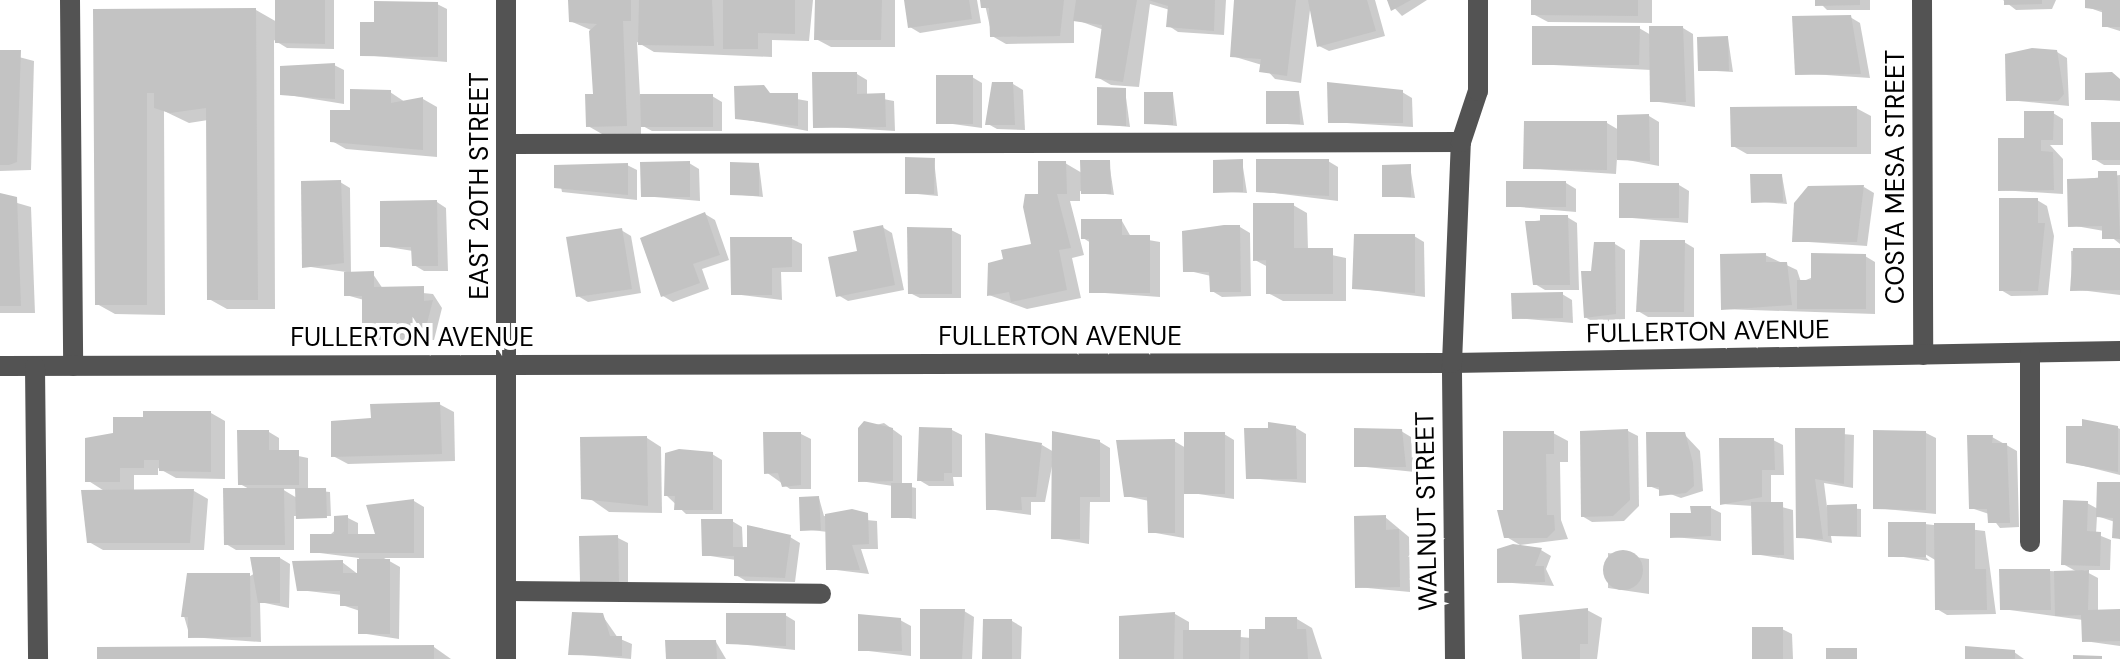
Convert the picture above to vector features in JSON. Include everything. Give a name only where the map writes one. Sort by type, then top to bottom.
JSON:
[{"type":"street","points":[[70,0],[73,366]]},
{"type":"street","name":"EAST 20TH STREET","points":[[506,0],[506,659]]},
{"type":"street","name":"WALNUT STREET","points":[[1455,659],[1452,363],[1461,142],[1478,91],[1478,0]]},
{"type":"street","name":"COSTA MESA STREET","points":[[1922,0],[1923,355]]},
{"type":"street","points":[[506,144],[1461,142]]},
{"type":"street","name":"FULLERTON AVENUE","points":[[0,366],[1452,363],[2120,351]]},
{"type":"street","points":[[2030,353],[2030,542]]},
{"type":"street","points":[[35,367],[38,659]]},
{"type":"street","points":[[506,591],[821,594]]},
{"type":"building","points":[[275,0],[325,0],[325,44],[275,43]]},
{"type":"building","points":[[568,0],[631,0],[631,21],[623,21],[627,126],[586,127],[585,94],[593,94],[589,31],[597,24],[569,22]]},
{"type":"building","points":[[639,0],[712,0],[714,46],[638,45]]},
{"type":"building","points":[[723,0],[795,0],[795,34],[758,33],[758,49],[723,49]]},
{"type":"building","points":[[815,0],[882,0],[881,40],[814,40]]},
{"type":"building","points":[[904,0],[969,0],[972,19],[908,28]]},
{"type":"building","points":[[980,0],[1064,0],[1060,36],[990,37],[989,8],[981,8]]},
{"type":"building","points":[[1076,0],[1137,0],[1123,82],[1095,78],[1102,25],[1073,21]]},
{"type":"building","points":[[1148,0],[1215,0],[1214,31],[1166,27],[1168,6]]},
{"type":"building","points":[[1234,0],[1296,0],[1287,76],[1259,72],[1261,59],[1230,57]]},
{"type":"building","points":[[1308,0],[1367,0],[1376,31],[1317,47]]},
{"type":"building","points":[[1387,0],[1411,0],[1391,11]]},
{"type":"building","points":[[1531,0],[1638,0],[1638,16],[1531,15]]},
{"type":"building","points":[[1815,0],[1860,0],[1860,5],[1815,6]]},
{"type":"building","points":[[2004,0],[2042,0],[2042,4],[2004,5]]},
{"type":"building","points":[[2085,0],[2120,0],[2120,27],[2102,27],[2102,10],[2085,8]]},
{"type":"building","points":[[374,1],[438,2],[438,57],[360,56],[360,22],[374,22]]},
{"type":"building","points":[[256,8],[258,300],[207,300],[206,108],[170,113],[154,108],[154,93],[147,93],[147,305],[95,305],[93,9]]},
{"type":"building","points":[[1851,15],[1861,74],[1795,75],[1792,16]]},
{"type":"building","points":[[1532,26],[1640,26],[1639,65],[1532,65]]},
{"type":"building","points":[[1649,26],[1683,26],[1686,102],[1650,102]]},
{"type":"building","points":[[1728,36],[1729,71],[1698,71],[1697,37]]},
{"type":"building","points":[[2032,48],[2057,50],[2064,94],[2058,101],[2006,101],[2005,54]]},
{"type":"building","points":[[0,50],[21,50],[17,162],[9,165],[0,165]]},
{"type":"building","points":[[335,63],[335,99],[280,95],[280,66]]},
{"type":"building","points":[[812,72],[857,72],[857,94],[885,93],[886,127],[813,128]]},
{"type":"building","points":[[2112,72],[2120,79],[2120,100],[2085,100],[2085,73]]},
{"type":"building","points":[[936,75],[973,75],[973,124],[936,124]]},
{"type":"building","points":[[992,82],[1013,82],[1015,125],[985,125]]},
{"type":"building","points":[[1327,82],[1403,90],[1403,123],[1328,123]]},
{"type":"building","points":[[764,85],[770,93],[798,93],[798,126],[735,119],[734,86]]},
{"type":"building","points":[[1097,87],[1126,88],[1126,126],[1097,125]]},
{"type":"building","points":[[350,89],[391,90],[391,103],[423,97],[423,150],[330,142],[330,110],[350,110]]},
{"type":"building","points":[[1266,91],[1299,91],[1300,124],[1266,124]]},
{"type":"building","points":[[1144,92],[1173,92],[1173,125],[1144,124]]},
{"type":"building","points":[[640,94],[713,94],[713,127],[641,127]]},
{"type":"building","points":[[1857,106],[1857,147],[1731,147],[1730,107]]},
{"type":"building","points":[[2024,111],[2054,111],[2053,140],[2041,140],[2041,151],[2053,152],[2054,190],[1998,191],[1998,138],[2024,138]]},
{"type":"building","points":[[1649,114],[1650,161],[1617,160],[1617,115]]},
{"type":"building","points":[[1524,121],[1607,121],[1607,170],[1523,169]]},
{"type":"building","points":[[2091,122],[2120,122],[2120,160],[2092,160]]},
{"type":"building","points":[[905,157],[935,158],[934,194],[905,194]]},
{"type":"building","points":[[1243,159],[1243,192],[1213,193],[1213,160]]},
{"type":"building","points":[[1256,159],[1329,159],[1329,196],[1256,192]]},
{"type":"building","points":[[1080,160],[1110,160],[1111,194],[1081,194]]},
{"type":"building","points":[[690,161],[690,197],[641,197],[640,162]]},
{"type":"building","points":[[1038,161],[1066,161],[1067,194],[1057,194],[1071,248],[1059,250],[1067,290],[1011,302],[1009,292],[987,296],[988,263],[1003,259],[1001,250],[1031,244],[1023,207],[1025,194],[1038,194]]},
{"type":"building","points":[[730,162],[759,163],[759,196],[730,195]]},
{"type":"building","points":[[628,163],[628,195],[554,188],[554,165]]},
{"type":"building","points":[[1411,164],[1411,197],[1382,197],[1382,165]]},
{"type":"building","points":[[2098,171],[2117,171],[2120,239],[2102,239],[2102,226],[2068,227],[2067,179],[2098,178]]},
{"type":"building","points":[[1750,174],[1782,174],[1783,202],[1751,203]]},
{"type":"building","points":[[341,180],[344,263],[302,268],[301,181]]},
{"type":"building","points":[[1506,181],[1566,181],[1566,207],[1506,207]]},
{"type":"building","points":[[1619,183],[1679,183],[1679,218],[1619,218]]},
{"type":"building","points":[[1864,185],[1857,242],[1792,242],[1794,203],[1808,186]]},
{"type":"building","points":[[0,193],[17,197],[21,306],[0,306]]},
{"type":"building","points":[[1999,198],[2038,198],[2038,223],[2045,223],[2038,291],[1999,291]]},
{"type":"building","points":[[437,200],[438,266],[412,266],[411,247],[380,247],[380,201]]},
{"type":"building","points":[[1253,203],[1294,203],[1294,248],[1333,248],[1333,294],[1266,294],[1266,260],[1253,261]]},
{"type":"building","points":[[705,212],[720,255],[693,264],[700,283],[661,297],[640,238]]},
{"type":"building","points":[[1540,215],[1568,215],[1570,285],[1533,285],[1525,221],[1540,221]]},
{"type":"building","points":[[1081,219],[1122,219],[1122,235],[1150,235],[1150,293],[1089,293],[1089,239],[1081,239]]},
{"type":"building","points":[[883,225],[895,285],[836,297],[828,257],[857,251],[853,231]]},
{"type":"building","points":[[1240,225],[1241,292],[1210,292],[1209,272],[1183,272],[1182,231]]},
{"type":"building","points":[[907,227],[952,228],[952,294],[908,294]]},
{"type":"building","points":[[622,228],[632,289],[576,297],[566,237]]},
{"type":"building","points":[[1354,234],[1415,234],[1415,293],[1352,289]]},
{"type":"building","points":[[730,237],[792,237],[792,267],[772,268],[772,295],[731,295]]},
{"type":"building","points":[[1640,240],[1685,240],[1684,312],[1636,312]]},
{"type":"building","points":[[1594,242],[1615,242],[1616,314],[1584,318],[1581,271],[1591,271]]},
{"type":"building","points":[[2073,248],[2120,248],[2120,290],[2070,291]]},
{"type":"building","points":[[1766,253],[1766,262],[1787,262],[1792,305],[1721,310],[1720,254]]},
{"type":"building","points":[[1811,253],[1866,254],[1866,309],[1797,309],[1797,280],[1811,280]]},
{"type":"building","points":[[374,271],[374,287],[424,286],[424,301],[433,300],[424,335],[362,335],[362,296],[344,296],[344,272]]},
{"type":"building","points":[[1563,292],[1563,318],[1512,319],[1511,293]]},
{"type":"building","points":[[440,402],[442,454],[331,457],[331,421],[371,418],[370,404]]},
{"type":"building","points":[[143,411],[211,411],[211,472],[159,471],[159,460],[144,460],[144,468],[120,468],[120,482],[85,482],[85,438],[113,433],[113,417],[143,417]]},
{"type":"building","points":[[2082,419],[2118,426],[2118,472],[2066,463],[2066,426],[2082,426]]},
{"type":"building","points":[[864,421],[893,428],[893,481],[858,482],[858,428]]},
{"type":"building","points":[[1268,422],[1296,426],[1297,479],[1246,479],[1244,428],[1268,428]]},
{"type":"building","points":[[919,427],[952,428],[952,473],[944,473],[944,481],[917,481]]},
{"type":"building","points":[[1354,428],[1402,429],[1406,467],[1354,467]]},
{"type":"building","points":[[1795,428],[1845,428],[1844,484],[1815,479],[1823,539],[1796,538]]},
{"type":"building","points":[[1628,429],[1630,500],[1613,516],[1581,517],[1580,431]]},
{"type":"building","points":[[237,430],[269,430],[269,450],[299,450],[299,485],[238,485]]},
{"type":"building","points":[[1873,430],[1926,431],[1926,510],[1873,509]]},
{"type":"building","points":[[1052,431],[1100,440],[1100,497],[1080,497],[1080,539],[1051,539]]},
{"type":"building","points":[[1503,431],[1554,431],[1554,454],[1546,454],[1547,515],[1554,515],[1555,530],[1547,538],[1504,538],[1497,510],[1503,510]]},
{"type":"building","points":[[763,432],[801,432],[801,485],[782,487],[778,473],[764,474]]},
{"type":"building","points":[[1184,432],[1225,432],[1225,494],[1184,494]]},
{"type":"building","points":[[1646,432],[1685,432],[1693,463],[1694,486],[1686,493],[1659,496],[1659,487],[1647,487]]},
{"type":"building","points":[[985,433],[1042,443],[1036,497],[1021,497],[1022,510],[986,510]]},
{"type":"building","points":[[1967,435],[1993,435],[1992,443],[2007,443],[2010,523],[1988,523],[1987,509],[1969,509]]},
{"type":"building","points":[[647,436],[648,506],[581,499],[580,437]]},
{"type":"building","points":[[1719,438],[1774,438],[1775,470],[1762,470],[1762,497],[1720,505]]},
{"type":"building","points":[[1175,439],[1175,533],[1148,533],[1147,497],[1124,497],[1116,440]]},
{"type":"building","points":[[679,449],[713,452],[713,510],[674,510],[675,496],[664,496],[665,453]]},
{"type":"building","points":[[2097,482],[2120,482],[2120,539],[2112,538],[2113,518],[2096,517]]},
{"type":"building","points":[[891,483],[912,483],[912,518],[891,518]]},
{"type":"building","points":[[223,488],[284,488],[285,545],[224,545]]},
{"type":"building","points":[[295,488],[326,488],[327,518],[296,519]]},
{"type":"building","points":[[194,489],[190,543],[87,543],[81,490]]},
{"type":"building","points":[[819,496],[821,530],[800,531],[799,497]]},
{"type":"building","points":[[414,499],[414,553],[310,553],[310,534],[334,534],[334,516],[348,515],[348,534],[375,534],[366,505]]},
{"type":"building","points":[[2063,500],[2088,501],[2087,531],[2101,532],[2100,566],[2061,565]]},
{"type":"building","points":[[1751,502],[1783,502],[1784,555],[1752,555]]},
{"type":"building","points":[[1857,504],[1857,536],[1828,536],[1827,505]]},
{"type":"building","points":[[1690,506],[1711,506],[1711,536],[1670,538],[1670,513],[1691,513]]},
{"type":"building","points":[[852,509],[868,513],[869,544],[852,545],[860,570],[826,570],[825,514]]},
{"type":"building","points":[[1386,515],[1386,530],[1399,529],[1400,587],[1355,588],[1354,516]]},
{"type":"building","points":[[701,519],[733,519],[733,547],[747,547],[747,525],[791,535],[785,578],[734,576],[734,556],[702,556]]},
{"type":"building","points":[[1888,522],[1926,522],[1926,557],[1888,557]]},
{"type":"building","points":[[1934,523],[1975,523],[1975,569],[1986,569],[1987,610],[1935,610]]},
{"type":"building","points":[[618,535],[619,582],[580,582],[579,536]]},
{"type":"building","points":[[1513,544],[1542,548],[1535,566],[1544,566],[1545,582],[1497,583],[1497,549]]},
{"type":"building","points":[[1623,550],[1637,556],[1643,570],[1637,584],[1623,590],[1609,584],[1603,570],[1609,556]]},
{"type":"building","points":[[250,557],[280,557],[280,603],[258,603]]},
{"type":"building","points":[[357,559],[390,559],[390,634],[358,634],[358,606],[340,606],[340,591],[297,591],[292,561],[343,560],[343,573],[357,573]]},
{"type":"building","points":[[1999,569],[2050,569],[2051,610],[2000,610]]},
{"type":"building","points":[[2089,570],[2088,610],[2120,609],[2120,641],[2082,642],[2081,615],[2055,616],[2054,571]]},
{"type":"building","points":[[187,573],[250,573],[251,637],[188,638],[188,617],[181,617]]},
{"type":"building","points":[[1588,608],[1588,644],[1580,644],[1580,659],[1522,659],[1519,615]]},
{"type":"building","points":[[920,609],[965,609],[962,659],[920,659]]},
{"type":"building","points":[[572,612],[603,613],[610,636],[622,636],[622,656],[568,655]]},
{"type":"building","points":[[1175,612],[1174,659],[1119,659],[1119,616]]},
{"type":"building","points":[[726,613],[786,613],[786,646],[726,644]]},
{"type":"building","points":[[858,614],[901,618],[902,651],[858,651]]},
{"type":"building","points":[[1265,617],[1297,617],[1297,629],[1306,629],[1308,659],[1249,659],[1249,629],[1265,629]]},
{"type":"building","points":[[983,619],[1012,619],[1012,659],[982,659]]},
{"type":"building","points":[[1752,627],[1783,627],[1783,659],[1752,659]]},
{"type":"building","points":[[1183,630],[1241,630],[1240,659],[1183,659]]},
{"type":"building","points":[[665,640],[716,640],[717,659],[666,659]]},
{"type":"building","points":[[434,645],[434,659],[97,659],[97,647]]},
{"type":"building","points":[[1965,646],[2015,650],[2015,659],[1965,659]]},
{"type":"building","points":[[1826,648],[1857,648],[1857,659],[1826,659]]},
{"type":"building","points":[[2073,655],[2102,656],[2102,659],[2073,659]]}]
